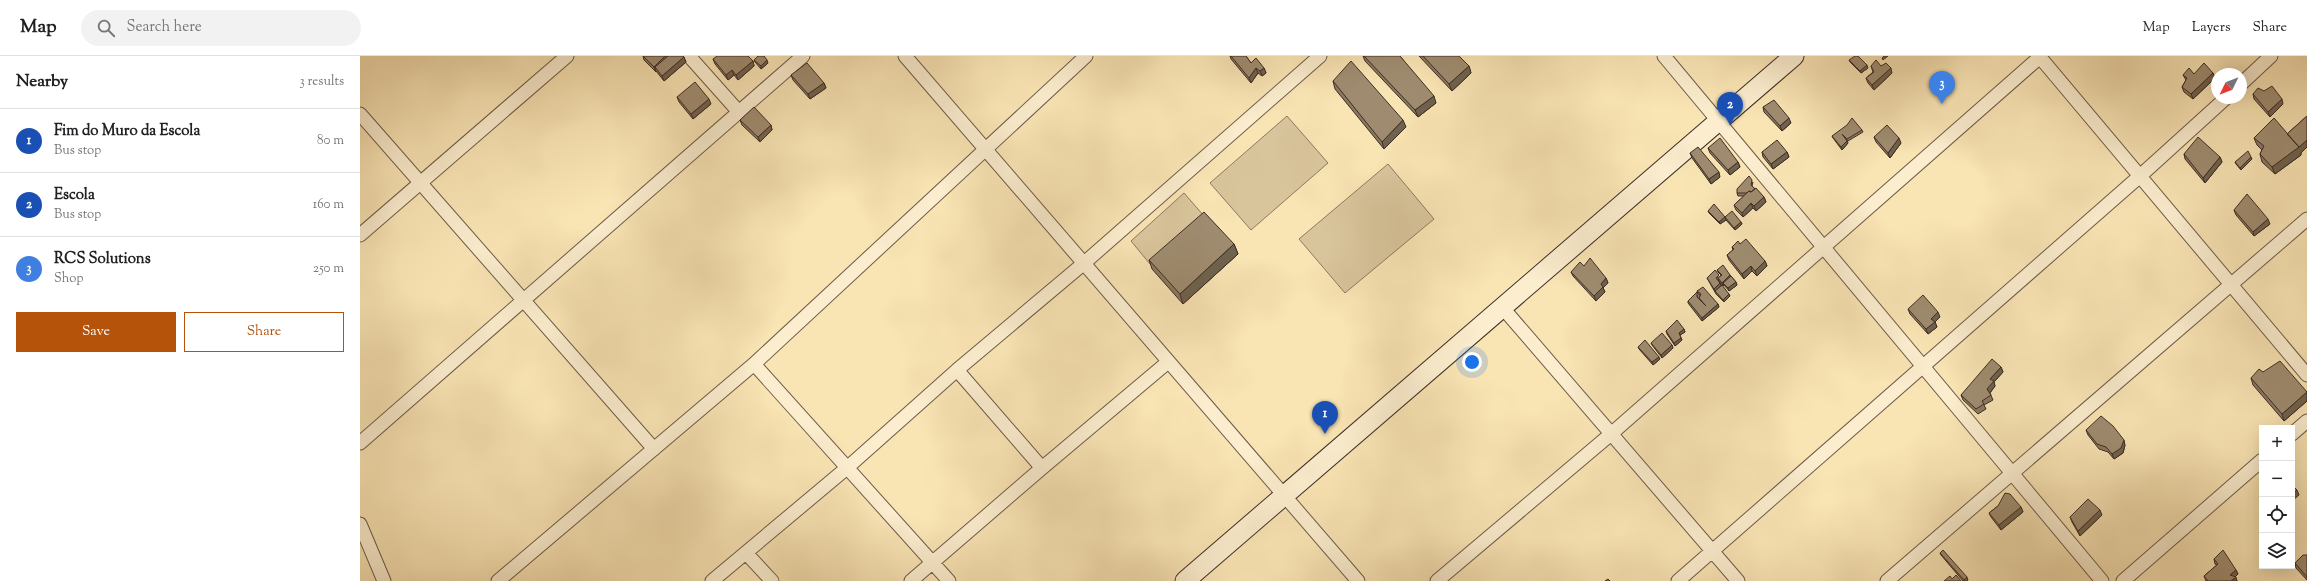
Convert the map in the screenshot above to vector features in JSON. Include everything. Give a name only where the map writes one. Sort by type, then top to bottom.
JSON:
[{"type":"street","points":[[360,234],[567,56]]},
{"type":"street","points":[[689,56],[738,111]]},
{"type":"street","points":[[360,443],[521,300],[803,56]]},
{"type":"street","points":[[905,56],[1358,581]]},
{"type":"street","points":[[498,581],[754,364],[1086,56]]},
{"type":"street","points":[[712,581],[848,467],[957,370],[1084,264],[1320,56]]},
{"type":"street","points":[[1664,56],[2102,581]]},
{"type":"street","points":[[1185,581],[1794,56]]},
{"type":"street","points":[[1437,581],[1611,434],[1824,248],[2040,56],[2307,375]]},
{"type":"street","points":[[2247,78],[2271,56]]},
{"type":"street","points":[[1678,581],[2140,176],[2219,104]]},
{"type":"street","points":[[360,114],[521,300],[654,449]]},
{"type":"street","points":[[1887,581],[2013,474],[2307,219]]},
{"type":"street","points":[[1502,307],[1738,581]]},
{"type":"street","points":[[911,581],[1168,362]]},
{"type":"street","points":[[754,364],[949,581]]},
{"type":"street","points":[[957,370],[1042,468]]},
{"type":"street","points":[[2295,431],[2307,421]]},
{"type":"street","points":[[2123,581],[2261,461]]},
{"type":"street","points":[[360,524],[384,581]]},
{"type":"street","points":[[746,553],[772,581]]},
{"type":"shaded area","points":[[1287,116],[1328,163],[1251,230],[1210,183]]},
{"type":"shaded area","points":[[1388,164],[1434,219],[1345,293],[1299,239]]},
{"type":"shaded area","points":[[1184,193],[1204,216],[1150,264],[1131,241]]},
{"type":"building","points":[[643,56],[665,56],[654,67]]},
{"type":"building","points":[[668,56],[684,57],[662,76],[655,67]]},
{"type":"building","points":[[717,56],[748,56],[753,61],[736,75],[732,70],[726,75],[713,59]]},
{"type":"building","points":[[758,56],[764,56],[767,60],[761,66],[754,60]]},
{"type":"building","points":[[1231,56],[1246,56],[1251,63],[1256,58],[1264,68],[1260,71],[1256,68],[1249,78]]},
{"type":"building","points":[[1364,56],[1400,56],[1434,96],[1415,110]]},
{"type":"building","points":[[1423,56],[1459,56],[1469,66],[1449,84]]},
{"type":"building","points":[[1855,56],[1858,56],[1867,65],[1860,71],[1849,60]]},
{"type":"building","points":[[1876,60],[1881,66],[1886,63],[1891,68],[1872,85],[1866,78],[1874,72],[1871,66]]},
{"type":"building","points":[[1351,61],[1403,120],[1382,142],[1333,81]]},
{"type":"building","points":[[807,63],[824,83],[808,94],[791,75]]},
{"type":"building","points":[[2204,63],[2211,71],[2211,75],[2191,94],[2182,87],[2187,78],[2183,75],[2189,68],[2194,74]]},
{"type":"building","points":[[695,82],[709,99],[691,114],[677,97]]},
{"type":"building","points":[[2272,86],[2282,99],[2268,112],[2253,94],[2258,88],[2264,91]]},
{"type":"building","points":[[1774,100],[1789,118],[1780,126],[1763,107]]},
{"type":"building","points":[[754,107],[771,125],[758,137],[740,120]]},
{"type":"building","points":[[2307,116],[2307,140],[2298,148],[2299,147],[2287,134]]},
{"type":"building","points":[[1852,118],[1862,130],[1847,139],[1842,134],[1847,141],[1841,147],[1832,136],[1847,125]]},
{"type":"building","points":[[2274,118],[2299,147],[2272,167],[2260,154],[2264,146],[2254,138]]},
{"type":"building","points":[[1887,125],[1899,138],[1888,153],[1874,137]]},
{"type":"building","points":[[2198,137],[2220,157],[2203,178],[2184,154]]},
{"type":"building","points":[[1720,138],[1738,162],[1728,170],[1708,148]]},
{"type":"building","points":[[1777,140],[1787,152],[1771,164],[1762,152]]},
{"type":"building","points":[[1698,147],[1719,172],[1709,179],[1690,153]]},
{"type":"building","points":[[2248,151],[2251,157],[2240,168],[2235,162]]},
{"type":"building","points":[[1749,176],[1752,180],[1751,185],[1755,189],[1747,193],[1737,193],[1737,189]]},
{"type":"building","points":[[1756,188],[1764,197],[1754,206],[1751,203],[1742,213],[1734,205],[1749,191],[1751,192]]},
{"type":"building","points":[[2247,194],[2268,219],[2253,232],[2234,210]]},
{"type":"building","points":[[1714,204],[1725,217],[1719,222],[1708,211]]},
{"type":"building","points":[[1732,211],[1741,222],[1734,228],[1725,217]]},
{"type":"building","points":[[1204,212],[1234,244],[1180,294],[1149,260]]},
{"type":"building","points":[[1746,239],[1765,261],[1755,271],[1751,266],[1742,274],[1727,255],[1734,249],[1732,247],[1738,241],[1740,244]]},
{"type":"building","points":[[1590,258],[1606,278],[1601,284],[1603,287],[1594,296],[1571,272],[1580,262],[1584,266]]},
{"type":"building","points":[[1723,265],[1730,275],[1722,283],[1718,278],[1722,275],[1717,270]]},
{"type":"building","points":[[1715,270],[1719,275],[1716,278],[1720,283],[1714,289],[1707,278]]},
{"type":"building","points":[[1731,276],[1736,282],[1728,288],[1723,283]]},
{"type":"building","points":[[1722,285],[1729,294],[1723,300],[1715,291]]},
{"type":"building","points":[[1703,287],[1718,304],[1702,318],[1688,301],[1697,292],[1697,297],[1706,306],[1699,298],[1701,294],[1697,291]]},
{"type":"building","points":[[1923,295],[1938,312],[1931,319],[1935,322],[1926,329],[1908,309]]},
{"type":"building","points":[[1677,320],[1684,329],[1679,333],[1681,338],[1674,343],[1666,331]]},
{"type":"building","points":[[1662,333],[1672,345],[1661,355],[1651,343]]},
{"type":"building","points":[[1645,340],[1659,357],[1652,362],[1638,347]]},
{"type":"building","points":[[1992,359],[2001,367],[1990,379],[1994,381],[1987,389],[1991,395],[1982,401],[1984,404],[1976,409],[1961,395]]},
{"type":"building","points":[[2280,361],[2307,392],[2282,414],[2251,378],[2259,369],[2263,372]]},
{"type":"building","points":[[2101,416],[2113,426],[2124,440],[2121,448],[2112,454],[2106,447],[2097,444],[2086,430]]},
{"type":"building","points":[[2005,493],[2010,494],[2021,507],[1999,525],[1989,513],[1998,506]]},
{"type":"building","points":[[2088,499],[2100,510],[2078,531],[2070,517]]},
{"type":"building","points":[[1943,550],[1967,577],[1964,580],[1940,553]]},
{"type":"building","points":[[2223,550],[2236,570],[2230,575],[2236,577],[2231,581],[2208,581],[2204,576],[2218,564],[2214,559]]},
{"type":"building","points":[[2303,555],[2307,555],[2307,577],[2295,563]]},
{"type":"building","points":[[1956,575],[1961,581],[1944,581],[1950,576],[1952,579]]},
{"type":"place","name":"RCS Solutions","points":[[1942,104]]},
{"type":"place","name":"Escola","points":[[1730,125]]},
{"type":"place","name":"Fim do Muro da Escola","points":[[1325,434]]}]
